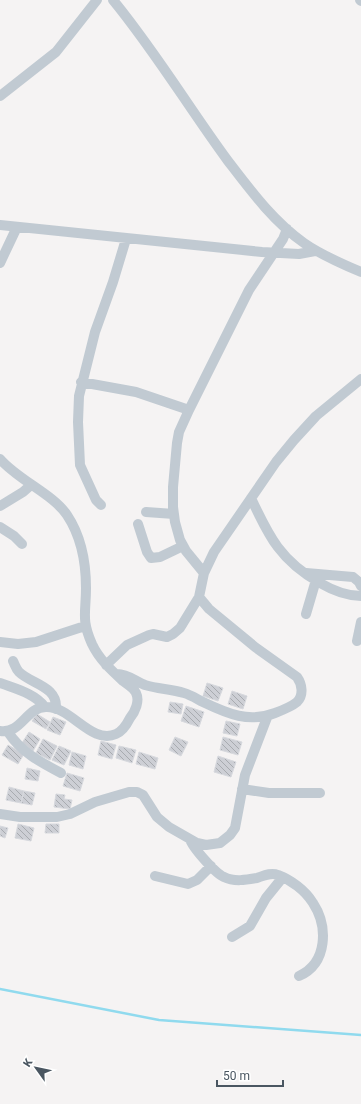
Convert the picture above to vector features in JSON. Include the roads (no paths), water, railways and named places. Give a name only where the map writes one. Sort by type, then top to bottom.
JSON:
[{"type":"street","points":[[0,96],[56,52],[98,0]]},
{"type":"street","points":[[114,0],[165,69],[234,169],[276,220],[315,251],[361,272]]},
{"type":"street","points":[[0,225],[262,252],[299,254],[315,251]]},
{"type":"street","points":[[0,263],[17,227]]},
{"type":"street","points":[[204,573],[183,546],[175,522],[173,487],[179,432],[249,290],[283,239],[287,229]]},
{"type":"street","points":[[101,505],[96,500],[80,465],[78,422],[79,396],[81,382],[95,332],[113,282],[126,239]]},
{"type":"street","points":[[106,664],[127,645],[145,637],[153,634],[167,637],[174,634],[186,620],[199,597],[204,573],[208,563],[222,540],[276,462],[316,416],[361,379]]},
{"type":"street","points":[[81,382],[136,392],[189,410]]},
{"type":"street","points":[[0,459],[12,471],[63,510],[72,523],[81,546],[84,560],[86,586],[84,617],[85,626],[93,646],[106,664],[135,691],[137,695],[136,708],[126,725],[120,732],[109,736],[96,734],[69,715],[56,709],[45,707],[34,711],[18,726],[4,731],[32,757],[61,773]]},
{"type":"street","points":[[0,506],[23,492],[31,485]]},
{"type":"street","points":[[251,498],[273,542],[288,561],[304,573],[339,592],[361,596]]},
{"type":"street","points":[[146,512],[174,514]]},
{"type":"street","points":[[138,524],[147,552],[151,558],[160,557],[183,546]]},
{"type":"street","points":[[0,527],[14,536],[22,544]]},
{"type":"street","points":[[304,573],[353,577],[361,586]]},
{"type":"street","points":[[306,614],[316,580]]},
{"type":"street","points":[[115,674],[126,675],[143,684],[153,687],[184,692],[213,707],[239,716],[256,718],[268,715],[284,709],[298,701],[302,692],[299,680],[255,648],[209,609],[199,597]]},
{"type":"street","points":[[357,641],[361,622]]},
{"type":"street","points":[[0,642],[18,644],[36,642],[85,626]]},
{"type":"street","points":[[13,661],[20,673],[42,685],[53,696],[57,703],[56,709]]},
{"type":"street","points":[[0,683],[31,695],[38,699],[45,707]]},
{"type":"street","points":[[0,814],[20,817],[57,817],[70,814],[95,802],[129,792],[137,792],[143,795],[153,812],[161,821],[190,839],[206,845],[220,843],[230,835],[235,828],[245,775],[268,715]]},
{"type":"street","points":[[242,789],[269,793],[320,793]]},
{"type":"street","points":[[190,839],[193,846],[219,874],[232,879],[247,879],[274,874],[299,887],[310,898],[320,917],[323,930],[323,944],[316,963],[311,970],[299,976]]},
{"type":"street","points":[[155,876],[188,884],[197,880],[210,866]]},
{"type":"street","points":[[232,937],[250,926],[266,898],[282,877]]},
{"type":"waterway","points":[[0,989],[159,1020],[361,1035]]}]
